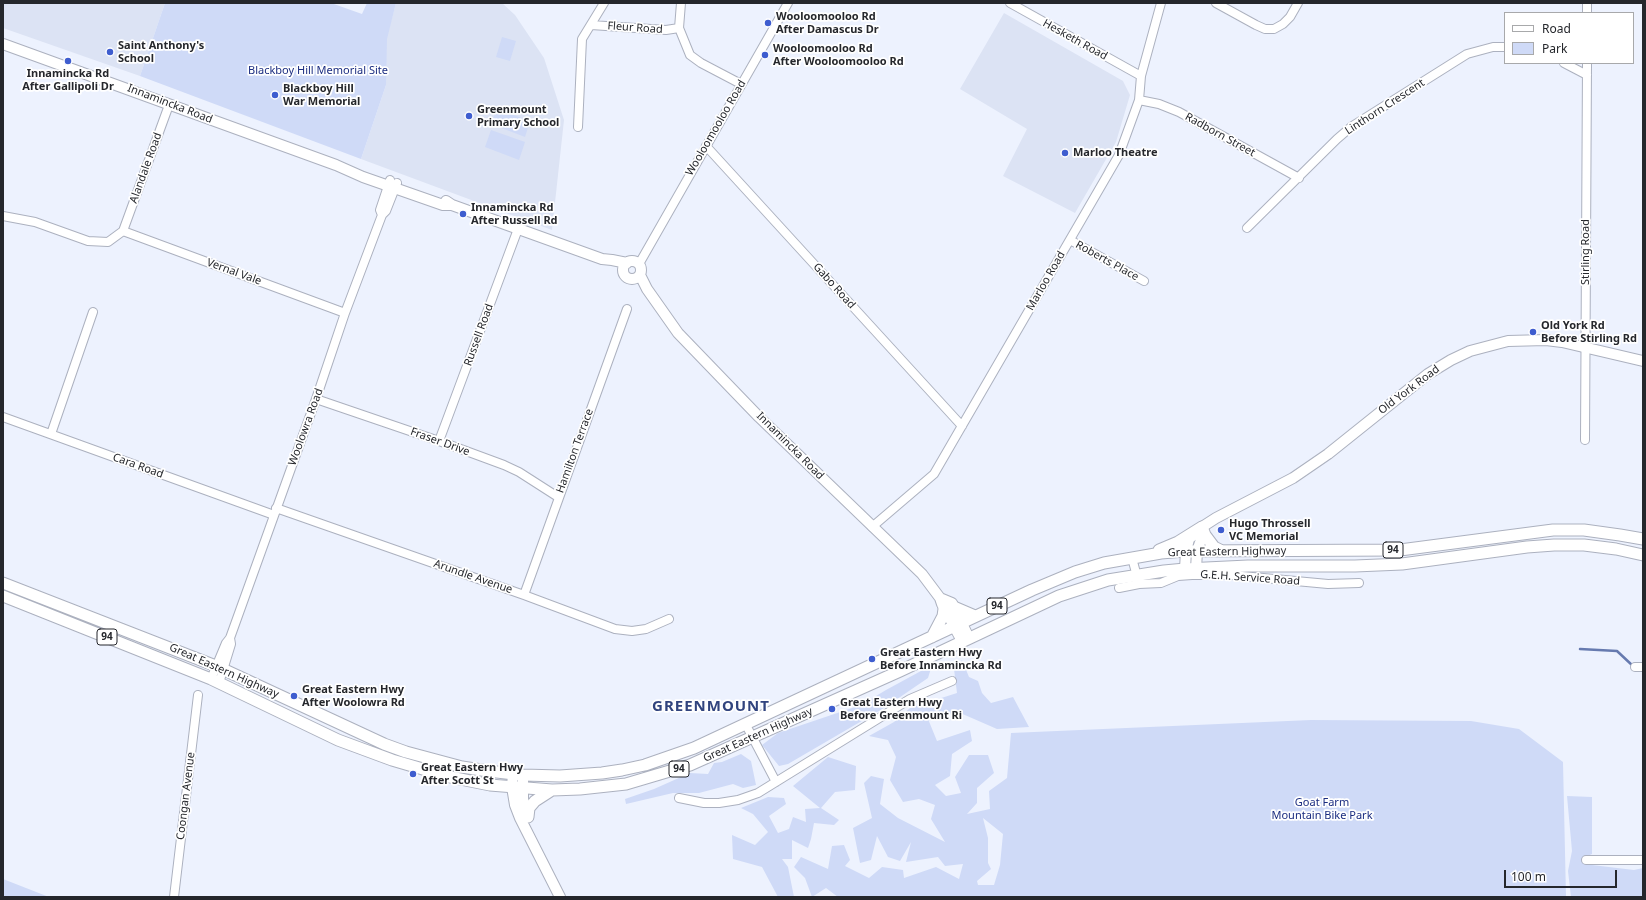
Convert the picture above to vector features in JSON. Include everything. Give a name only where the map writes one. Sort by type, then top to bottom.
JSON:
[{"type":"highway","points":[[1137,557],[1167,547],[1202,527],[1205,535],[1214,547],[1222,551]]},
{"type":"highway","name":"Great Eastern Highway","points":[[3,583],[220,668],[384,744],[462,767],[518,775],[560,776],[622,770],[687,750],[746,725],[975,616],[1075,572],[1104,563],[1137,557],[1191,551],[1400,550],[1553,530],[1584,530],[1643,540]]},
{"type":"highway","name":"Great Eastern Highway","points":[[3,596],[215,681],[338,740],[392,760],[450,777],[490,785],[552,790],[601,788],[644,780],[690,765],[966,640],[1059,596],[1108,580],[1138,580],[1190,569],[1248,566],[1355,566],[1402,564],[1527,547],[1554,545],[1584,545],[1616,549],[1643,555]]},
{"type":"highway","points":[[932,637],[949,608],[975,616]]},
{"type":"highway","points":[[528,817],[529,808],[535,801],[552,790]]},
{"type":"main road","name":"Innamincka Road","points":[[3,44],[336,165],[366,171],[393,184],[445,200],[452,205],[602,259],[608,265],[631,265],[628,277],[638,276],[642,288],[647,289],[678,333],[760,417],[922,574],[940,598],[952,603],[949,608]]},
{"type":"main road","points":[[631,265],[641,269],[638,276]]},
{"type":"main road","name":"Old York Road","points":[[1202,527],[1216,518],[1293,478],[1328,454],[1428,374],[1470,350],[1508,341],[1530,339],[1562,342],[1643,361]]},
{"type":"main road","points":[[1190,569],[1191,551],[1202,537],[1202,527]]},
{"type":"main road","points":[[949,608],[966,640]]},
{"type":"main road","points":[[518,775],[518,812],[560,897]]},
{"type":"main road","points":[[517,788],[523,799],[528,817],[528,831]]},
{"type":"street","points":[[578,127],[582,39],[604,3]]},
{"type":"street","points":[[681,3],[679,28],[690,54],[701,63],[741,84]]},
{"type":"street","name":"Wooloomooloo Road","points":[[631,265],[639,255],[644,253],[788,3]]},
{"type":"street","name":"Hesketh Road","points":[[1010,3],[1141,76]]},
{"type":"street","name":"Marloo Road","points":[[872,527],[934,474],[1119,155],[1139,100],[1141,76],[1161,3]]},
{"type":"street","points":[[1216,3],[1265,29],[1274,29],[1283,24],[1290,17],[1298,3]]},
{"type":"street","name":"Fleur Road","points":[[591,25],[666,30],[679,28]]},
{"type":"street","name":"Linthorn Crescent","points":[[1248,228],[1350,127],[1467,54],[1493,47],[1504,47]]},
{"type":"street","points":[[1566,64],[1587,75]]},
{"type":"street","name":"Stirling Road","points":[[1585,440],[1587,64]]},
{"type":"street","name":"Radborn Street","points":[[1139,100],[1159,104],[1179,112],[1299,178]]},
{"type":"street","name":"Alandale Road","points":[[123,231],[169,105]]},
{"type":"street","name":"Gabo Road","points":[[706,146],[962,426]]},
{"type":"street","name":"Woolowra Road","points":[[215,681],[226,643],[230,638],[316,399],[345,313],[382,215],[386,211],[393,184]]},
{"type":"street","points":[[3,216],[35,222],[88,241],[108,242],[123,231]]},
{"type":"street","name":"Russell Road","points":[[439,441],[518,229]]},
{"type":"street","name":"Vernal Vale","points":[[123,231],[345,313]]},
{"type":"street","name":"Roberts Place","points":[[1070,240],[1144,281]]},
{"type":"street","name":"Hamilton Terrace","points":[[524,595],[558,497],[627,309]]},
{"type":"street","points":[[51,434],[93,312]]},
{"type":"street","name":"Fraser Drive","points":[[316,399],[439,441],[514,470],[558,497]]},
{"type":"street","name":"Cara Road","points":[[3,417],[275,511]]},
{"type":"street","name":"Arundle Avenue","points":[[275,511],[524,595],[615,628],[632,631],[646,629],[669,619]]},
{"type":"street","points":[[1137,557],[1138,580]]},
{"type":"street","name":"G.E.H. Service Road","points":[[1119,588],[1138,580],[1161,583],[1178,576],[1192,575],[1231,575],[1328,584],[1359,583]]},
{"type":"street","points":[[679,798],[704,803],[719,804],[738,800],[758,793],[910,699],[952,681]]},
{"type":"street","name":"Coongan Avenue","points":[[174,897],[198,695]]},
{"type":"street","points":[[746,725],[776,782]]},
{"type":"street","points":[[1586,860],[1643,860]]},
{"type":"shaded area","name":"Saint Anthony's School","points":[[3,3],[165,3],[140,76],[3,28]]},
{"type":"shaded area","name":"Greenmount Primary School","points":[[396,3],[502,3],[515,15],[544,58],[564,120],[552,230],[361,159],[386,85],[386,39]]},
{"type":"shaded area","points":[[1004,13],[1123,81],[1130,95],[1116,142],[1075,213],[1003,176],[1027,129],[960,89]]},
{"type":"green space","name":"Blackboy Hill Memorial Site","points":[[165,3],[331,3],[362,14],[367,3],[396,3],[387,39],[386,85],[361,159],[140,76]]},
{"type":"green space","points":[[502,37],[516,41],[510,61],[496,57]]},
{"type":"green space","points":[[497,109],[530,121],[525,137],[491,124]]},
{"type":"green space","points":[[491,130],[525,142],[519,160],[485,147]]},
{"type":"green space","name":"Goat Farm Mountain Bike Park","points":[[962,660],[969,677],[978,681],[982,693],[991,703],[1013,697],[1029,727],[997,729],[958,712],[928,719],[937,741],[970,730],[972,741],[952,754],[950,776],[935,785],[946,796],[961,793],[955,777],[969,755],[988,755],[994,773],[977,788],[977,803],[967,814],[990,809],[989,791],[1007,778],[1011,733],[1311,720],[1471,721],[1519,729],[1563,762],[1566,897],[838,897],[826,888],[812,897],[805,878],[794,867],[801,857],[828,869],[832,846],[844,845],[850,860],[845,866],[869,878],[882,867],[903,870],[904,878],[936,867],[959,879],[963,864],[945,866],[938,857],[906,862],[911,842],[900,861],[888,857],[877,836],[871,860],[860,863],[853,828],[872,818],[864,783],[871,776],[884,779],[880,804],[898,818],[945,842],[931,819],[935,805],[919,799],[903,802],[890,780],[896,757],[888,740],[869,736],[894,722],[910,708],[957,693],[954,669]],"holes":[[[983,818],[1003,834],[1000,865],[994,885],[978,885],[977,881],[991,869],[988,863],[988,838]]]},
{"type":"green space","points":[[932,665],[928,678],[884,708],[788,764],[779,766],[762,745],[778,733],[861,705]]},
{"type":"green space","points":[[741,754],[751,761],[756,785],[743,788],[733,784],[699,793],[673,793],[626,804],[625,799],[654,789],[690,773],[708,774],[714,763],[722,762]]},
{"type":"green space","points":[[828,757],[856,766],[855,790],[835,792],[821,808],[839,820],[834,825],[814,823],[808,848],[792,840],[792,859],[782,859],[788,867],[794,897],[778,897],[762,867],[733,859],[732,835],[755,845],[768,832],[753,814],[741,808],[768,797],[784,798],[786,804],[769,816],[778,833],[789,829],[793,817],[806,822],[805,809],[820,808],[793,786]]},
{"type":"green space","points":[[1567,796],[1592,797],[1592,854],[1583,858],[1592,865],[1634,870],[1643,868],[1643,897],[1571,897],[1568,871],[1572,851]]},
{"type":"green space","points":[[3,879],[49,897],[3,897]]},
{"type":"waterway","points":[[1580,649],[1617,651],[1633,666]]},
{"type":"place","name":"Wooloomooloo Rd After Damascus Dr","points":[[768,23]]},
{"type":"place","name":"Saint Anthony's School","points":[[110,52]]},
{"type":"place","name":"Wooloomooloo Rd After Wooloomooloo Rd","points":[[765,55]]},
{"type":"place","name":"Innamincka Rd After Gallipoli Dr","points":[[68,61]]},
{"type":"place","name":"Blackboy Hill War Memorial","points":[[275,95]]},
{"type":"place","name":"Greenmount Primary School","points":[[469,116]]},
{"type":"place","name":"Marloo Theatre","points":[[1065,153]]},
{"type":"place","name":"Innamincka Rd After Russell Rd","points":[[463,214]]},
{"type":"place","name":"Old York Rd Before Stirling Rd","points":[[1533,332]]},
{"type":"place","name":"Hugo Throssell VC Memorial","points":[[1221,530]]},
{"type":"place","name":"Great Eastern Hwy Before Innamincka Rd","points":[[872,659]]},
{"type":"place","name":"Great Eastern Hwy After Woolowra Rd","points":[[294,696]]},
{"type":"place","name":"Great Eastern Hwy Before Greenmount Ri","points":[[832,709]]},
{"type":"place","name":"Great Eastern Hwy After Scott St","points":[[413,774]]},
{"type":"district","name":"GREENMOUNT","points":[[711,707]]}]
